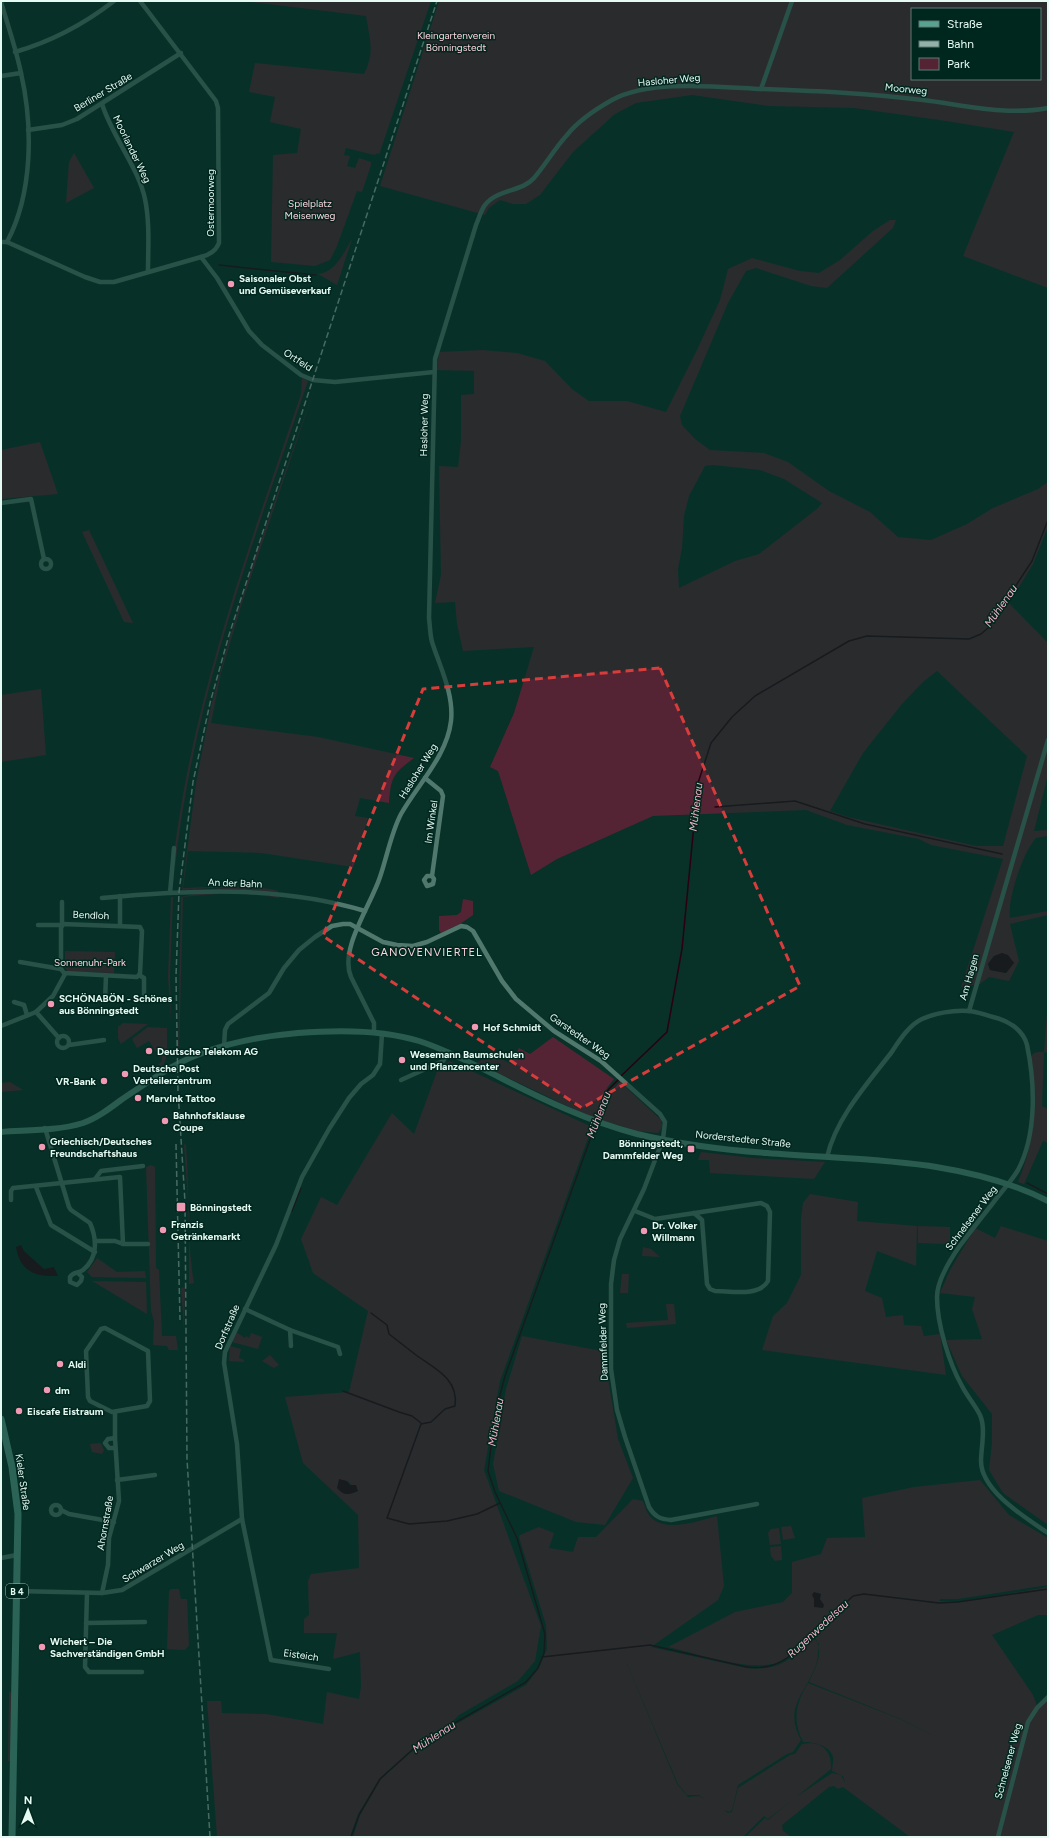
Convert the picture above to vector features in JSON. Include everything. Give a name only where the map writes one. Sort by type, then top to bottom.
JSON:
[{"type":"main road","name":"Norderstedter Straße","points":[[1,1132],[73,1125],[93,1119],[161,1074],[183,1062],[224,1046],[273,1035],[301,1032],[382,1034],[418,1040],[449,1052],[587,1119],[603,1125],[663,1139],[723,1148],[912,1164],[961,1172],[1009,1183],[1048,1201]]},
{"type":"main road","name":"Kieler Straße","points":[[1,1419],[17,1494],[17,1591],[12,1837]]},
{"type":"street","points":[[15,52],[64,34],[85,22],[114,1]]},
{"type":"street","name":"Ostermoorweg","points":[[1,242],[7,242],[85,278],[100,282],[114,282],[209,255],[217,248],[219,243],[218,108],[216,101],[140,1]]},
{"type":"street","points":[[762,89],[792,1]]},
{"type":"street","points":[[1,2],[21,73],[26,101],[28,130],[24,188],[14,229],[7,242]]},
{"type":"street","name":"Berliner Straße","points":[[28,130],[62,125],[102,104],[181,54]]},
{"type":"street","points":[[1,76],[21,73]]},
{"type":"street","name":"Hasloher Weg","points":[[374,1034],[374,1023],[348,970],[350,950],[365,911],[380,879],[400,815],[425,778],[445,744],[451,721],[450,694],[432,640],[429,618],[434,372],[436,350],[476,225],[486,204],[496,195],[514,190],[532,180],[548,163],[567,134],[589,115],[613,99],[642,90],[685,86],[762,89]]},
{"type":"street","name":"Moorweg","points":[[762,89],[900,97],[1013,112],[1048,108]]},
{"type":"street","name":"Moorlander Weg","points":[[102,104],[112,130],[145,198],[147,216],[148,272]]},
{"type":"street","name":"Ortfeld","points":[[201,257],[217,278],[249,331],[262,345],[301,375],[313,380],[335,382],[434,372]]},
{"type":"street","points":[[1,503],[31,499],[44,559]]},
{"type":"street","name":"Am Hagen","points":[[827,1157],[830,1143],[846,1115],[864,1087],[908,1030],[920,1020],[934,1015],[969,1011],[1048,740]]},
{"type":"street","name":"Im Winkel","points":[[425,778],[441,791],[443,796],[432,876]]},
{"type":"street","points":[[170,893],[174,848]]},
{"type":"street","name":"An der Bahn","points":[[102,898],[170,893],[249,891],[325,900],[365,911]]},
{"type":"street","name":"Bendloh","points":[[120,896],[120,925]]},
{"type":"street","name":"Bendloh","points":[[61,969],[62,902]]},
{"type":"street","name":"Garstedter Weg","points":[[224,1046],[225,1030],[228,1024],[269,993],[289,961],[305,945],[332,926],[343,924],[358,928],[383,942],[413,946],[427,942],[452,929],[461,926],[467,927],[472,931],[502,981],[516,998],[554,1031],[601,1061],[664,1118],[663,1139]]},
{"type":"street","name":"Bendloh","points":[[38,925],[120,925],[136,926],[142,929],[140,975],[144,978],[144,999]]},
{"type":"street","points":[[20,962],[61,969],[66,974],[106,976],[140,975]]},
{"type":"street","points":[[1,1026],[36,1012],[53,996],[66,974]]},
{"type":"street","points":[[105,1001],[106,976]]},
{"type":"street","points":[[14,1002],[24,1005],[27,1015]]},
{"type":"street","name":"Schnelsener Weg","points":[[969,1011],[1000,1018],[1018,1028],[1026,1041],[1033,1088],[1032,1118],[1024,1158],[1009,1183],[975,1224],[954,1255],[943,1276],[936,1298],[941,1328],[950,1357],[962,1386],[981,1416],[983,1426],[981,1464],[982,1474],[989,1484],[1012,1508],[1048,1533]]},
{"type":"street","points":[[36,1012],[59,1038]]},
{"type":"street","name":"Dorfstraße","points":[[271,1660],[242,1518],[237,1437],[224,1360],[225,1352],[244,1309],[276,1245],[291,1203],[304,1174],[349,1098],[361,1084],[374,1075],[380,1064],[382,1034]]},
{"type":"street","points":[[59,1038],[66,1037],[69,1045]]},
{"type":"street","points":[[59,1038],[57,1042],[59,1047],[65,1048],[69,1045],[104,1040]]},
{"type":"street","points":[[401,1080],[442,1061],[449,1052]]},
{"type":"street","points":[[45,1128],[69,1207],[90,1223],[95,1241],[94,1252],[85,1268],[78,1273]]},
{"type":"street","name":"Dammfelder Weg","points":[[663,1139],[635,1211],[620,1239],[613,1271],[610,1317],[611,1369],[617,1410],[649,1507],[654,1515],[662,1519],[672,1520],[757,1504]]},
{"type":"street","points":[[95,1179],[101,1170],[143,1166]]},
{"type":"street","points":[[11,1200],[11,1191],[13,1188],[63,1184],[121,1176],[123,1244]]},
{"type":"street","points":[[36,1187],[51,1225],[94,1252]]},
{"type":"street","points":[[635,1211],[655,1219],[694,1213],[761,1203],[767,1206],[770,1212],[768,1281],[764,1288],[757,1291],[715,1291],[710,1289],[707,1284],[702,1220],[694,1213]]},
{"type":"street","points":[[95,1241],[115,1241],[123,1244],[148,1244]]},
{"type":"street","points":[[244,1309],[290,1330],[338,1347],[340,1354]]},
{"type":"street","points":[[105,1328],[148,1351],[150,1401],[147,1406],[115,1412],[95,1404],[88,1397],[86,1351],[101,1329],[105,1328]]},
{"type":"street","points":[[290,1330],[291,1346]]},
{"type":"street","name":"Ahornstraße","points":[[102,1593],[108,1565],[109,1538],[118,1501],[114,1448],[115,1412]]},
{"type":"street","name":"Ahornstraße","points":[[114,1448],[109,1448],[105,1443],[108,1439],[115,1438]]},
{"type":"street","points":[[117,1480],[155,1475]]},
{"type":"street","points":[[61,1510],[69,1514],[114,1522]]},
{"type":"street","name":"Schwarzer Weg","points":[[17,1591],[102,1593],[122,1590],[133,1585],[242,1518]]},
{"type":"street","points":[[1,1558],[17,1556]]},
{"type":"street","points":[[87,1593],[85,1667],[89,1672],[142,1672]]},
{"type":"street","points":[[86,1623],[145,1622]]},
{"type":"street","name":"Eisteich","points":[[271,1660],[329,1669]]},
{"type":"street","name":"Schnelsener Weg","points":[[998,1837],[1028,1722],[1037,1708],[1048,1696]]},
{"type":"highlighted area","points":[[660,668],[800,986],[582,1108],[323,936],[423,689]]},
{"type":"green space","name":"Spielplatz Meisenweg","points":[[243,1],[431,1],[379,155],[378,153],[374,155],[346,148],[344,155],[350,156],[347,166],[355,168],[359,158],[371,162],[371,165],[362,192],[357,191],[337,246],[330,260],[315,266],[271,262],[273,155],[297,153],[301,129],[270,122],[275,97],[249,92],[255,63],[364,74],[371,52],[366,16]]},
{"type":"green space","name":"Kleingartenverein Bönningstedt","points":[[439,1],[1048,1],[1048,288],[963,256],[1014,132],[854,108],[769,106],[692,95],[636,103],[615,114],[573,152],[540,195],[526,204],[513,204],[500,200],[489,208],[485,215],[380,186]]},
{"type":"green space","points":[[74,153],[94,188],[66,203],[69,162]]},
{"type":"green space","points":[[890,220],[896,220],[893,228],[827,288],[811,286],[756,268],[746,271],[728,303],[680,416],[682,425],[695,439],[710,450],[764,453],[788,462],[829,491],[870,512],[898,537],[931,540],[967,524],[993,508],[1038,489],[1048,482],[1048,527],[1033,564],[1009,603],[1048,643],[1048,775],[1034,831],[1048,830],[1048,836],[1036,838],[1021,864],[1013,888],[1010,918],[1048,911],[1048,915],[1010,924],[1019,961],[1009,981],[989,977],[980,984],[961,987],[1003,859],[931,845],[919,839],[847,825],[806,810],[653,816],[557,859],[531,875],[498,771],[490,767],[514,713],[534,647],[463,651],[457,624],[455,602],[435,603],[441,575],[439,466],[458,467],[461,441],[461,395],[474,394],[474,371],[437,370],[439,352],[483,350],[517,353],[545,361],[572,389],[589,401],[627,401],[666,412],[720,300],[728,269],[752,258],[800,271],[819,273],[840,260],[873,231]],"holes":[[[713,465],[760,470],[784,479],[822,503],[818,508],[759,554],[735,561],[679,588],[678,569],[682,548],[684,516],[689,496],[705,466]],[[937,671],[1027,756],[1003,846],[976,846],[848,817],[830,811],[863,753],[902,704],[923,682]],[[994,956],[1014,962],[1006,973],[990,970],[988,964]]]},
{"type":"green space","points":[[352,239],[337,285],[318,274],[330,270],[339,261]]},
{"type":"green space","points":[[302,378],[308,381],[247,561],[211,682],[196,743],[184,804],[175,867],[174,855],[183,796],[209,679],[243,564],[301,394]]},
{"type":"green space","points":[[316,384],[242,603],[221,673],[211,723],[318,737],[414,758],[395,776],[391,787],[389,803],[360,798],[355,816],[368,818],[353,867],[261,853],[188,851],[183,888],[250,887],[263,888],[279,892],[210,888],[182,890],[196,783],[211,706],[230,636],[255,557]]},
{"type":"green space","points":[[40,442],[58,494],[1,499],[1,450]]},
{"type":"green space","points":[[89,530],[133,623],[124,622],[82,532]]},
{"type":"green space","points":[[41,689],[46,755],[1,762],[1,695]]},
{"type":"green space","points":[[209,891],[279,896],[279,898],[231,894],[183,897],[178,1055],[181,897]]},
{"type":"green space","points":[[171,897],[173,897],[170,977],[171,1022],[168,977]]},
{"type":"green space","points":[[463,899],[473,901],[473,915],[460,924],[441,933],[439,930],[439,916],[457,915],[461,912]]},
{"type":"green space","name":"Sonnenuhr-Park","points":[[65,951],[115,952],[114,973],[68,972],[65,968]]},
{"type":"green space","points":[[1048,1001],[1048,1053],[1044,1052]]},
{"type":"green space","points":[[123,1023],[148,1024],[121,1044],[118,1038],[118,1027]]},
{"type":"green space","points":[[148,1027],[167,1028],[167,1055],[163,1067],[158,1065],[162,1061],[162,1057],[159,1057],[149,1041],[137,1048],[132,1039]]},
{"type":"green space","points":[[553,1037],[614,1079],[607,1088],[596,1118],[586,1115],[477,1063],[489,1053],[511,1064],[519,1048],[530,1054]]},
{"type":"green space","points":[[1044,1052],[1042,1106],[1048,1109],[1048,1143],[1043,1141],[1024,1184],[1018,1182],[1032,1136],[1034,1121],[1034,1090],[1031,1057],[1035,1053]]},
{"type":"green space","points":[[450,1061],[592,1127],[500,1381],[484,1470],[541,1626],[535,1661],[518,1681],[459,1715],[451,1723],[419,1743],[380,1778],[358,1814],[350,1837],[217,1837],[207,1701],[221,1701],[222,1713],[266,1714],[323,1724],[327,1692],[359,1699],[361,1687],[360,1652],[333,1659],[337,1633],[304,1633],[304,1619],[309,1615],[308,1581],[311,1574],[359,1568],[358,1515],[303,1463],[285,1397],[349,1392],[368,1311],[313,1273],[301,1239],[321,1197],[337,1205],[392,1113],[414,1134],[439,1066]],"holes":[[[347,1481],[358,1491],[349,1494],[342,1493]]]},
{"type":"green space","points":[[10,1082],[23,1090],[1,1092],[1,1083]]},
{"type":"green space","points":[[620,1082],[660,1119],[662,1126],[658,1133],[637,1131],[602,1120],[603,1116],[601,1115],[609,1094]]},
{"type":"green space","points":[[184,1144],[186,1145],[188,1205]]},
{"type":"green space","points":[[701,1152],[753,1158],[825,1162],[814,1179],[710,1173],[709,1160],[698,1160]]},
{"type":"green space","points":[[151,1165],[155,1167],[156,1268],[159,1270],[162,1336],[176,1336],[178,1350],[169,1350],[167,1346],[153,1345],[154,1321],[151,1311],[146,1167]]},
{"type":"green space","points":[[810,1194],[858,1202],[857,1221],[917,1226],[916,1266],[877,1251],[865,1291],[882,1298],[886,1317],[903,1315],[904,1325],[921,1326],[924,1336],[940,1334],[946,1375],[762,1350],[773,1316],[787,1303],[801,1275],[801,1218],[803,1203]]},
{"type":"green space","points":[[188,1205],[189,1214],[189,1231],[188,1214]]},
{"type":"green space","points":[[918,1226],[950,1227],[950,1244],[918,1243]]},
{"type":"green space","points":[[1001,1226],[1048,1241],[1048,1525],[1003,1493],[989,1470],[992,1443],[992,1414],[962,1376],[946,1340],[982,1339],[972,1309],[975,1297],[940,1293],[950,1270],[975,1228],[995,1238]]},
{"type":"green space","points":[[189,1231],[194,1283],[189,1284]]},
{"type":"green space","points":[[643,1247],[651,1249],[660,1257],[642,1256]]},
{"type":"green space","points":[[97,1258],[117,1272],[145,1271],[146,1278],[92,1277],[87,1272]]},
{"type":"green space","points":[[622,1274],[629,1274],[628,1293],[620,1293]]},
{"type":"green space","points":[[92,1281],[146,1282],[147,1314]]},
{"type":"green space","points":[[185,1287],[184,1328],[184,1329],[181,1288]]},
{"type":"green space","points":[[666,1304],[674,1304],[676,1324],[627,1328],[626,1323],[668,1320]]},
{"type":"green space","points":[[236,1332],[245,1338],[246,1336],[249,1338],[251,1333],[262,1337],[258,1349],[232,1342]]},
{"type":"green space","points":[[522,1336],[607,1352],[608,1378],[618,1439],[633,1478],[605,1525],[576,1522],[499,1491],[493,1464],[506,1389]]},
{"type":"green space","points":[[230,1346],[241,1349],[239,1358],[244,1360],[244,1362],[229,1361]]},
{"type":"green space","points":[[270,1355],[279,1365],[274,1368],[262,1361]]},
{"type":"green space","points":[[101,1443],[104,1450],[102,1454],[92,1452],[90,1444]]},
{"type":"green space","points":[[980,1480],[1009,1515],[1048,1538],[1048,1585],[958,1599],[940,1599],[939,1601],[959,1602],[1048,1587],[1048,1615],[1038,1615],[992,1635],[1033,1695],[1038,1708],[1048,1699],[1048,1837],[910,1837],[843,1787],[838,1789],[834,1786],[829,1787],[782,1825],[783,1831],[791,1837],[745,1837],[765,1818],[768,1820],[791,1801],[768,1819],[764,1816],[743,1837],[353,1837],[360,1815],[381,1779],[420,1744],[526,1685],[539,1668],[547,1649],[546,1625],[519,1537],[520,1535],[539,1527],[554,1533],[549,1548],[573,1552],[578,1537],[596,1537],[633,1499],[643,1501],[649,1515],[655,1521],[663,1524],[672,1525],[691,1523],[717,1516],[724,1586],[718,1600],[651,1647],[746,1668],[768,1668],[777,1666],[791,1658],[813,1637],[817,1642],[814,1636],[831,1619],[830,1617],[794,1653],[782,1661],[770,1664],[756,1665],[726,1662],[668,1647],[735,1612],[783,1602],[792,1593],[792,1562],[821,1554],[827,1538],[865,1537],[862,1498],[914,1487]],"holes":[[[622,1652],[678,1784],[687,1795],[699,1795],[705,1799],[699,1796],[688,1797],[677,1784]],[[816,1665],[809,1682],[901,1719],[938,1738],[900,1719],[808,1683],[798,1704],[797,1727],[803,1742],[811,1743],[821,1745],[831,1753],[833,1757],[832,1771],[841,1775],[832,1773],[796,1797],[831,1769],[830,1757],[824,1748],[815,1744],[802,1744],[795,1754],[790,1755],[738,1788],[732,1812],[728,1813],[724,1810],[729,1812],[732,1810],[738,1785],[787,1754],[793,1752],[801,1740],[794,1718],[795,1709]]]},
{"type":"green space","points":[[791,1526],[795,1538],[783,1540],[781,1527]]},
{"type":"green space","points":[[779,1528],[781,1544],[770,1545],[768,1533],[771,1529]]},
{"type":"green space","points":[[781,1546],[782,1560],[775,1561],[771,1556],[770,1547]]},
{"type":"green space","points":[[171,1589],[179,1589],[181,1599],[187,1599],[189,1645],[185,1650],[167,1649],[169,1591]]},
{"type":"green space","points":[[9,1690],[11,1693],[11,1761],[8,1761]]},
{"type":"shaded area","points":[[1002,953],[1008,955],[1014,963],[1006,973],[990,970],[988,964],[994,956]]},
{"type":"shaded area","points":[[21,1245],[24,1251],[44,1269],[54,1267],[58,1276],[36,1274],[25,1267],[21,1262],[16,1247]]},
{"type":"shaded area","points":[[339,1479],[347,1481],[350,1485],[356,1485],[358,1491],[344,1494],[337,1488]]},
{"type":"shaded area","points":[[814,1592],[821,1594],[820,1599],[824,1605],[823,1608],[814,1607],[814,1599],[812,1595]]},
{"type":"waterway","points":[[219,265],[266,270]]},
{"type":"waterway","points":[[266,270],[316,275]]},
{"type":"waterway","name":"Mühlenau","points":[[621,1076],[667,1032],[682,949],[698,783],[711,743],[732,717],[755,696],[849,641],[867,636],[969,639],[981,634],[988,628],[1032,561],[1048,520]]},
{"type":"waterway","points":[[715,807],[795,801],[865,824],[1002,854]]},
{"type":"waterway","name":"Mühlenau","points":[[597,1119],[608,1090],[619,1079]]},
{"type":"waterway","name":"Mühlenau","points":[[351,1837],[359,1815],[380,1779],[420,1743],[526,1682],[538,1668],[544,1653],[545,1634],[517,1538],[495,1492],[488,1471],[495,1414],[505,1376],[596,1123]]},
{"type":"waterway","points":[[1027,1183],[1048,1194]]},
{"type":"waterway","points":[[292,1211],[301,1188]]},
{"type":"waterway","points":[[371,1313],[387,1325],[389,1334],[444,1375],[453,1388],[455,1397],[455,1406],[445,1409],[431,1422],[421,1424],[387,1518],[409,1524],[447,1521],[477,1514],[500,1503]]},
{"type":"waterway","points":[[343,1391],[412,1416],[421,1423]]},
{"type":"waterway","name":"Rugenwedelsau","points":[[542,1657],[650,1645],[747,1667],[759,1668],[781,1662],[791,1655],[853,1596],[864,1594],[939,1603],[958,1602],[1048,1589]]},
{"type":"railway","points":[[210,1837],[187,1459],[185,1202],[178,1091],[176,976],[179,892],[193,782],[210,703],[229,635],[437,1]]},
{"type":"railway","points":[[176,1144],[180,1320]]},
{"type":"place","name":"Saisonaler Obst und Gemüseverkauf","points":[[231,284]]},
{"type":"place","name":"SCHÖNABÖN - Schönes aus Bönningstedt","points":[[51,1004]]},
{"type":"place","name":"Hof Schmidt","points":[[475,1027]]},
{"type":"place","name":"Deutsche Telekom AG","points":[[149,1051]]},
{"type":"place","name":"Wesemann Baumschulen und Pflanzencenter","points":[[402,1060]]},
{"type":"place","name":"Deutsche Post Verteilerzentrum","points":[[125,1074]]},
{"type":"place","name":"VR-Bank","points":[[104,1081]]},
{"type":"place","name":"MarvInk Tattoo","points":[[138,1098]]},
{"type":"place","name":"Bahnhofsklause Coupe","points":[[165,1121]]},
{"type":"place","name":"Griechisch/Deutsches Freundschaftshaus","points":[[42,1147]]},
{"type":"place","name":"Bönningstedt, Dammfelder Weg","points":[[691,1149]]},
{"type":"place","name":"Bönningstedt","points":[[181,1207]]},
{"type":"place","name":"Franzis Getränkemarkt","points":[[163,1230]]},
{"type":"place","name":"Dr. Volker Willmann","points":[[644,1231]]},
{"type":"place","name":"Aldi","points":[[60,1364]]},
{"type":"place","name":"dm","points":[[47,1390]]},
{"type":"place","name":"Eiscafe Eistraum","points":[[19,1411]]},
{"type":"place","name":"Wichert – Die Sachverständigen GmbH","points":[[42,1647]]},
{"type":"district","name":"GANOVENVIERTEL","points":[[427,952]]}]
